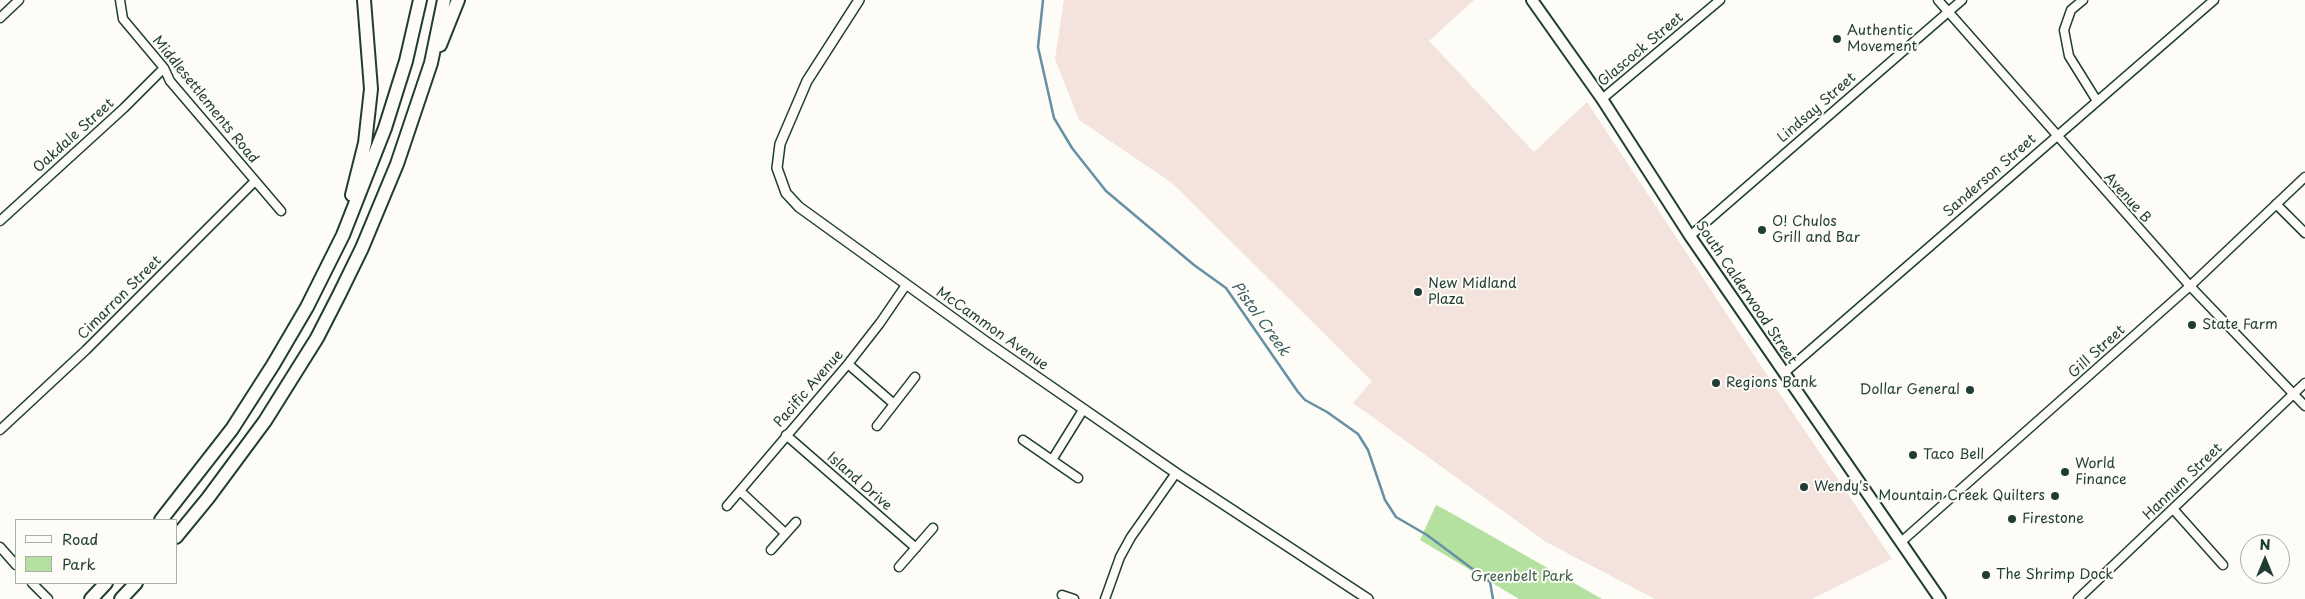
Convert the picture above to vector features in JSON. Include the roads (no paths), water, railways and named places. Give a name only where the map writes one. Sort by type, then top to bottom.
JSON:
[{"type":"highway","points":[[343,235],[347,208],[360,168],[369,113],[369,50],[364,0]]},
{"type":"highway","points":[[162,519],[232,429],[273,365],[307,307],[343,235],[388,120],[406,62],[420,0]]},
{"type":"highway","points":[[178,534],[237,460],[286,388],[317,338],[362,248],[382,203],[416,112],[431,63],[444,0]]},
{"type":"highway","points":[[431,63],[458,0]]},
{"type":"highway","points":[[91,599],[105,584]]},
{"type":"highway","points":[[122,599],[135,584]]},
{"type":"main road","name":"South Calderwood Street","points":[[1532,0],[1602,99],[1690,236],[1940,599]]},
{"type":"street","points":[[0,18],[19,0]]},
{"type":"street","name":"Middlesettlements Road","points":[[120,0],[123,19],[164,68],[170,81],[281,211]]},
{"type":"street","name":"McCammon Avenue","points":[[859,0],[807,81],[790,116],[780,144],[777,168],[786,193],[799,207],[906,285],[1084,410],[1367,599]]},
{"type":"street","name":"Glascock Street","points":[[1602,99],[1720,0]]},
{"type":"street","name":"Avenue B","points":[[1938,0],[2190,286],[2305,406]]},
{"type":"street","name":"Lindsay Street","points":[[1690,236],[1962,0]]},
{"type":"street","points":[[2083,0],[2072,10],[2064,30],[2070,56],[2097,101]]},
{"type":"street","name":"Sanderson Street","points":[[1784,373],[2214,0]]},
{"type":"street","name":"Oakdale Street","points":[[0,221],[124,108],[164,68]]},
{"type":"street","name":"Gill Street","points":[[1901,542],[2190,286],[2305,177]]},
{"type":"street","name":"Cimarron Street","points":[[0,430],[86,350],[255,181]]},
{"type":"street","points":[[2276,204],[2305,233]]},
{"type":"street","name":"Pacific Avenue","points":[[727,506],[848,364],[880,323],[906,285]]},
{"type":"street","points":[[848,364],[894,404]]},
{"type":"street","points":[[877,426],[915,377]]},
{"type":"street","name":"Hannum Street","points":[[2078,599],[2174,510],[2305,383]]},
{"type":"street","points":[[1052,460],[1084,410]]},
{"type":"street","name":"Island Drive","points":[[786,435],[916,548]]},
{"type":"street","points":[[1023,440],[1078,478]]},
{"type":"street","points":[[1105,599],[1120,557],[1131,536],[1176,473]]},
{"type":"street","points":[[740,491],[786,534]]},
{"type":"street","points":[[2174,510],[2223,564]]},
{"type":"street","points":[[771,550],[796,522]]},
{"type":"street","points":[[899,568],[933,528]]},
{"type":"street","points":[[0,547],[15,564]]},
{"type":"street","points":[[33,584],[48,599]]},
{"type":"street","points":[[1062,595],[1074,599]]},
{"type":"waterway","name":"Pistol Creek","points":[[1043,0],[1038,47],[1054,118],[1072,148],[1106,191],[1194,265],[1226,288],[1305,400],[1327,412],[1358,434],[1368,450],[1385,500],[1396,517],[1427,535],[1490,582],[1493,599]]},
{"type":"place","name":"Authentic Movement","points":[[1837,39]]},
{"type":"place","name":"O! Chulos Grill and Bar","points":[[1762,230]]},
{"type":"place","name":"New Midland Plaza","points":[[1418,292]]},
{"type":"place","name":"State Farm","points":[[2192,325]]},
{"type":"place","name":"Regions Bank","points":[[1716,383]]},
{"type":"place","name":"Dollar General","points":[[1970,390]]},
{"type":"place","name":"Taco Bell","points":[[1913,455]]},
{"type":"place","name":"World Finance","points":[[2065,472]]},
{"type":"place","name":"Wendy's","points":[[1804,487]]},
{"type":"place","name":"Mountain Creek Quilters","points":[[2055,496]]},
{"type":"place","name":"Firestone","points":[[2012,519]]},
{"type":"place","name":"The Shrimp Dock","points":[[1986,575]]},
{"type":"park label","name":"Greenbelt Park","points":[[1522,577]]}]
